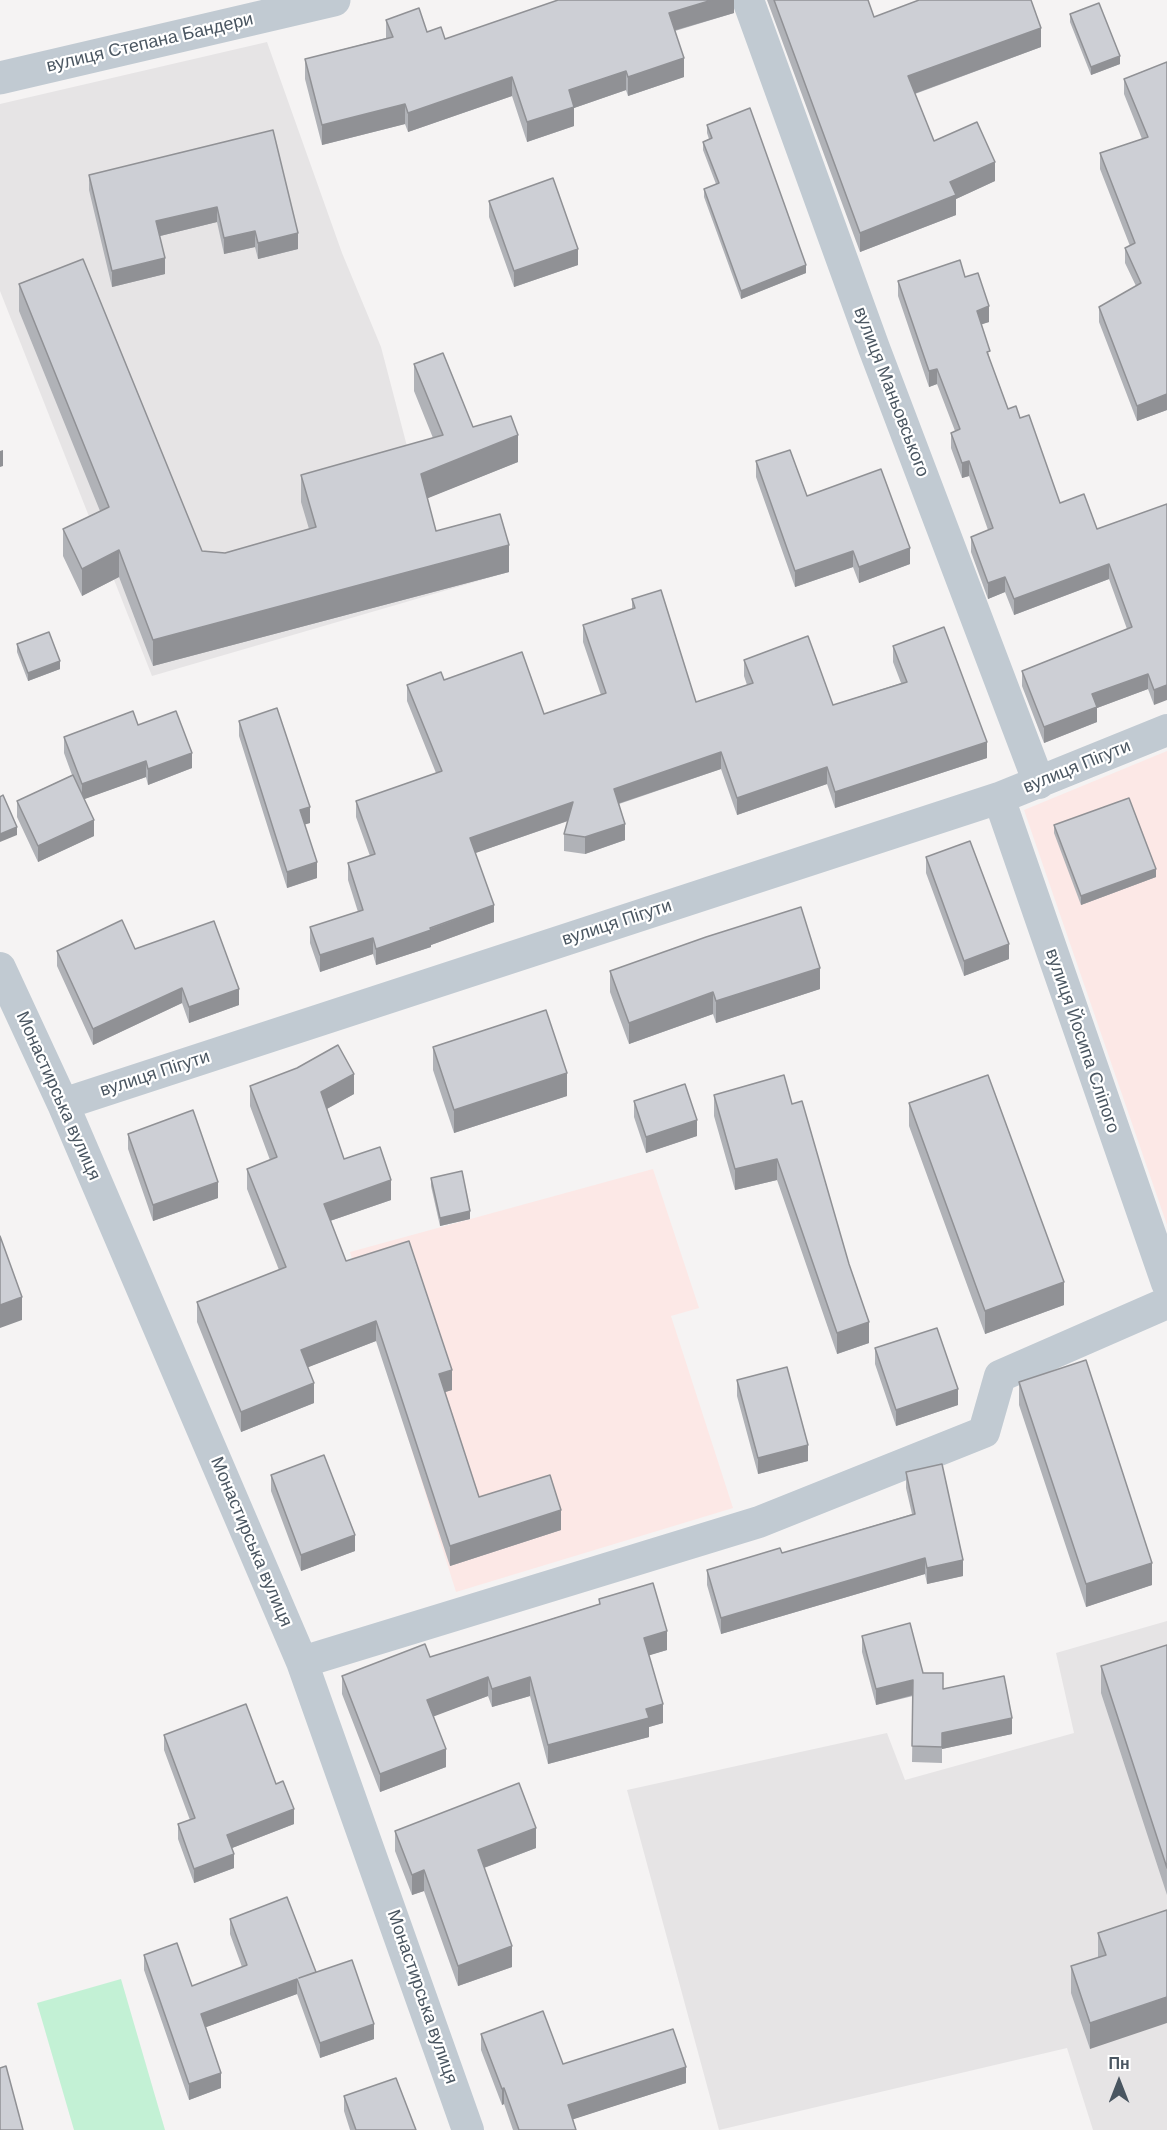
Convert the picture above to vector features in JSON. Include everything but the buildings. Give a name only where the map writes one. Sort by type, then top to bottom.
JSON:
[{"type":"street","name":"вулиця Степана Бандери","points":[[0,78],[334,0]]},
{"type":"street","name":"вулиця Маньовського","points":[[748,0],[874,348],[1039,783]]},
{"type":"street","name":"вулиця Пігути","points":[[63,1104],[999,798],[1167,730]]},
{"type":"street","name":"вулиця Йосипа Сліпого","points":[[999,798],[1167,1283]]},
{"type":"street","name":"Монастирська вулиця","points":[[0,968],[63,1104],[302,1662],[468,2130]]},
{"type":"street","points":[[302,1662],[759,1522],[984,1432],[1000,1376],[1167,1303]]},
{"type":"shaded area","points":[[267,42],[342,253],[381,347],[436,557],[500,540],[509,572],[152,676],[0,291],[0,104]]},
{"type":"shaded area","points":[[1167,751],[1167,1225],[1024,810]]},
{"type":"shaded area","points":[[653,1169],[699,1308],[671,1316],[733,1508],[456,1592],[350,1252]]},
{"type":"shaded area","points":[[1167,1621],[1167,2130],[1093,2130],[1067,2048],[719,2130],[627,1790],[887,1733],[905,1780],[1074,1733],[1056,1653]]},
{"type":"green space","points":[[121,1979],[165,2130],[74,2130],[37,2003]]}]
